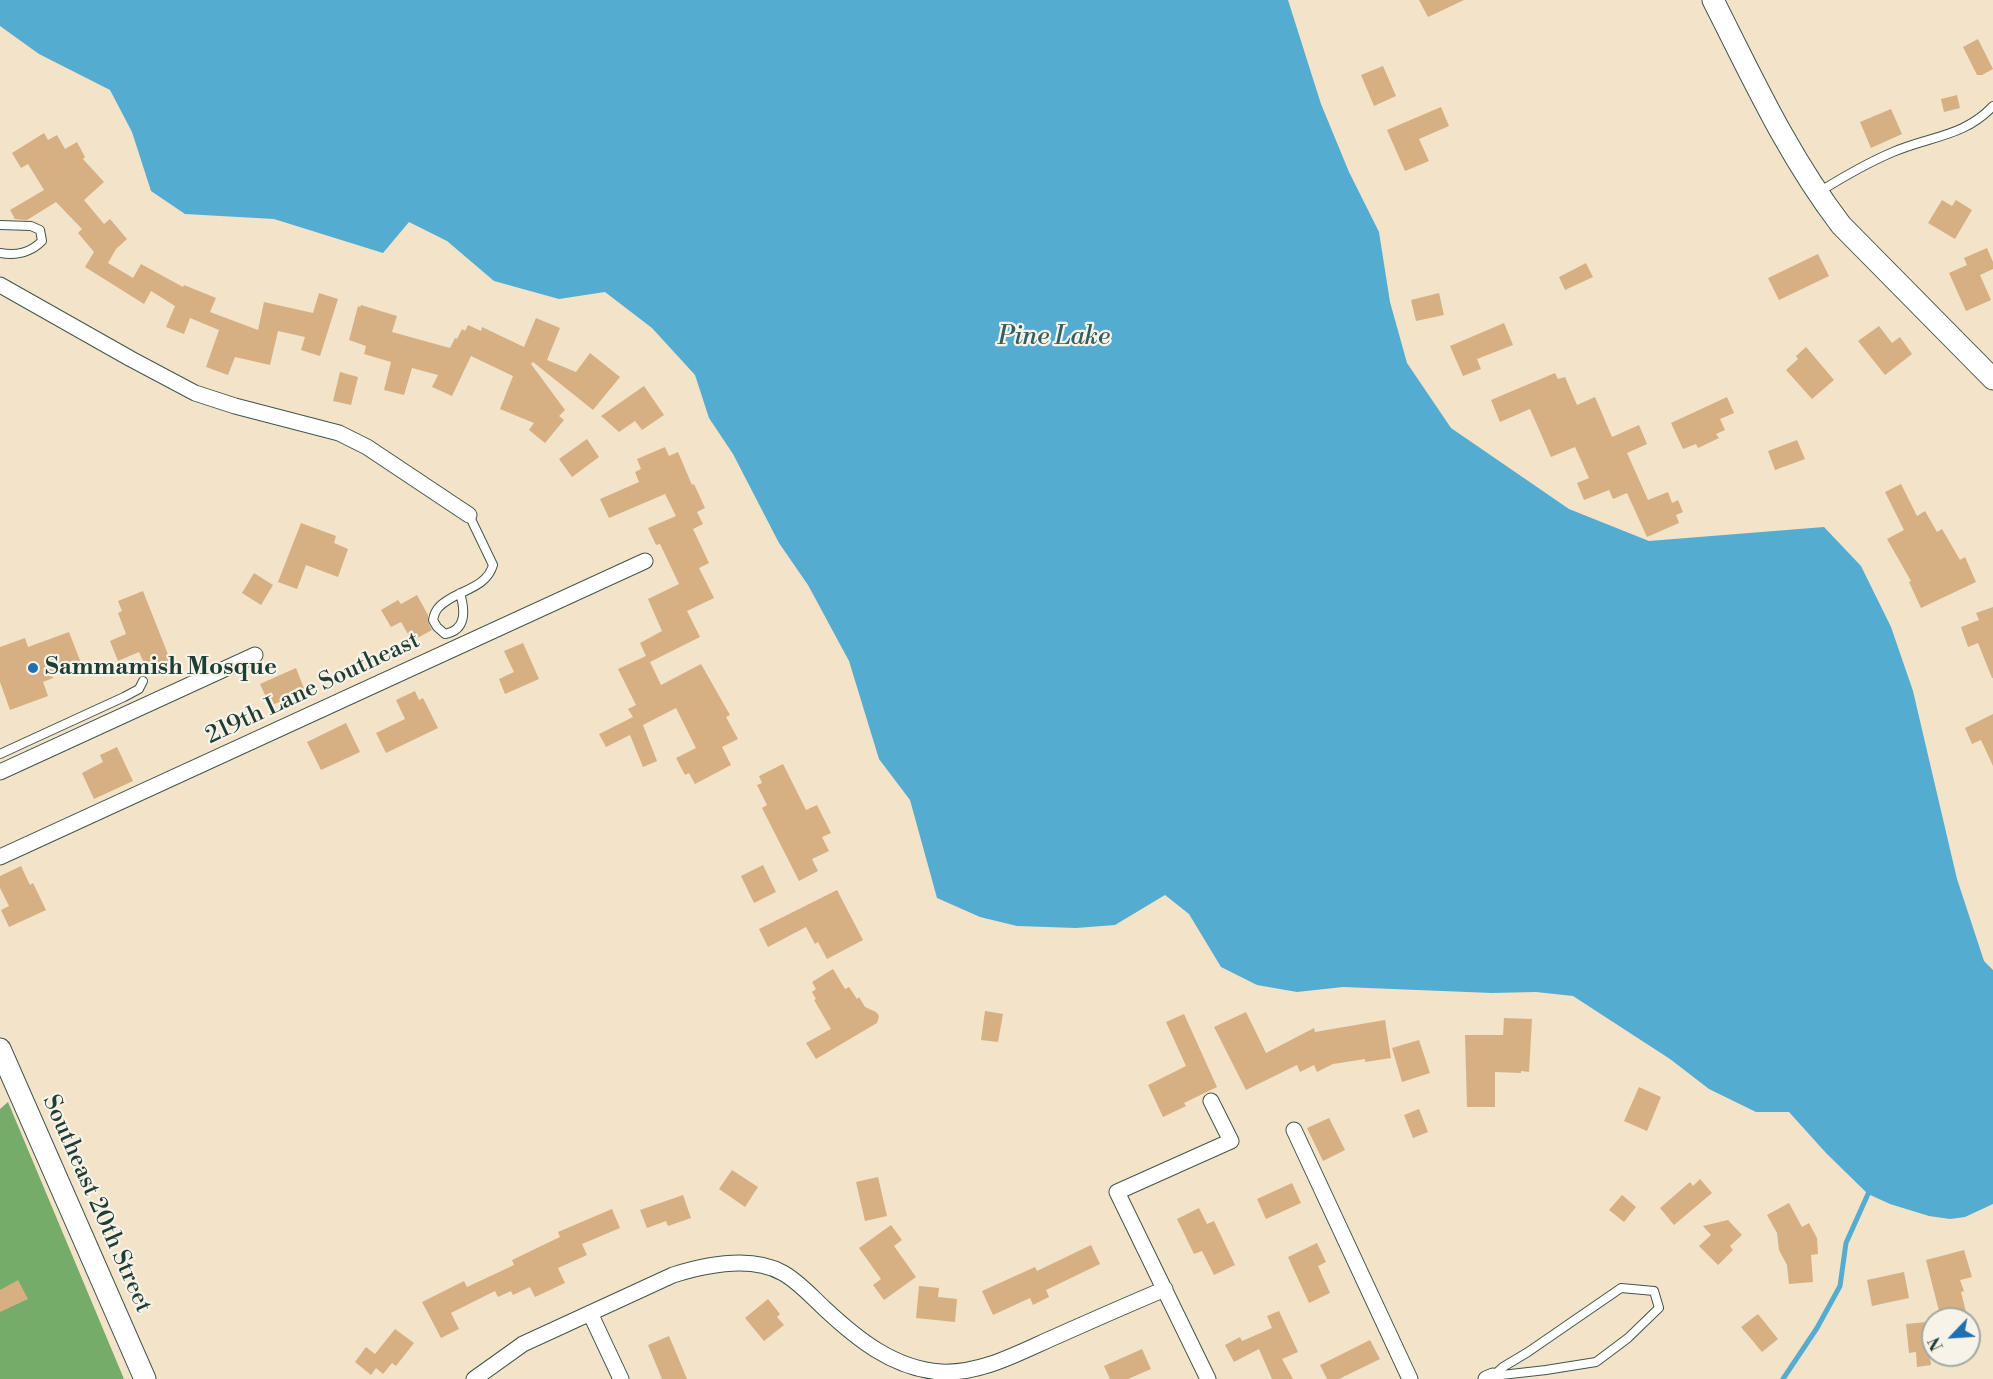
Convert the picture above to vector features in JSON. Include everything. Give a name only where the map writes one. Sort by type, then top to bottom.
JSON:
[{"type":"street","points":[[1713,0],[1782,137],[1841,225],[1993,379]]},
{"type":"street","points":[[0,285],[195,393],[235,406],[339,433],[367,447],[469,515]]},
{"type":"street","name":"219th Lane Southeast","points":[[0,857],[645,561]]},
{"type":"street","points":[[0,772],[255,655]]},
{"type":"street","name":"Southeast 20th Street","points":[[0,1049],[8,1075],[146,1379]]},
{"type":"street","points":[[1208,1379],[1117,1192],[1231,1141],[1211,1101]]},
{"type":"street","points":[[1294,1130],[1410,1379]]},
{"type":"street","points":[[474,1379],[523,1344],[672,1275],[720,1263],[766,1266],[782,1272],[801,1286],[851,1333],[906,1372],[944,1372],[989,1365],[1165,1289]]},
{"type":"street","points":[[590,1313],[621,1379]]},
{"type":"lane","points":[[1818,193],[1893,152],[1970,126],[1993,106]]},
{"type":"lane","points":[[0,225],[31,226],[40,230],[42,241],[32,251],[11,255],[0,253]]},
{"type":"lane","points":[[460,593],[465,610],[462,623],[452,633],[445,634],[432,620],[437,608],[460,593],[482,583],[491,574],[493,565],[469,515]]},
{"type":"lane","points":[[0,754],[124,697],[139,689],[143,681]]},
{"type":"lane","points":[[1621,1288],[1654,1291],[1659,1308],[1628,1338],[1596,1362],[1490,1377],[1621,1288]]},
{"type":"green space","points":[[8,1102],[124,1379],[0,1379],[0,1109]]},
{"type":"water","name":"Pine Lake","points":[[0,0],[1288,0],[1321,104],[1349,172],[1379,232],[1390,302],[1407,363],[1451,428],[1569,509],[1649,541],[1824,527],[1861,566],[1891,627],[1913,691],[1957,879],[1984,961],[1993,970],[1993,1204],[1965,1217],[1950,1219],[1929,1216],[1890,1204],[1868,1194],[1826,1153],[1789,1112],[1756,1112],[1709,1089],[1670,1059],[1573,996],[1536,992],[1492,993],[1343,987],[1297,992],[1257,985],[1221,967],[1189,914],[1165,895],[1115,925],[1076,928],[1017,926],[980,917],[937,898],[910,800],[879,759],[849,661],[808,585],[779,543],[733,454],[709,418],[695,375],[652,328],[605,292],[559,299],[494,281],[447,241],[409,222],[383,253],[274,219],[185,214],[151,191],[132,132],[110,90],[39,54],[0,26]]},
{"type":"building","points":[[1419,0],[1464,0],[1428,17]]},
{"type":"building","points":[[1978,39],[1993,69],[1982,75],[1977,75],[1963,47]]},
{"type":"building","points":[[1383,66],[1396,96],[1374,106],[1361,75]]},
{"type":"building","points":[[1957,95],[1960,108],[1944,112],[1941,99]]},
{"type":"building","points":[[1441,107],[1449,126],[1419,139],[1429,161],[1405,171],[1387,130]]},
{"type":"building","points":[[1891,109],[1902,134],[1871,148],[1860,122]]},
{"type":"building","points":[[44,133],[48,140],[57,135],[65,149],[77,142],[85,157],[83,159],[104,182],[84,200],[104,224],[110,219],[127,239],[116,249],[108,263],[133,278],[141,264],[183,287],[184,285],[216,298],[210,312],[258,330],[264,302],[313,313],[319,293],[338,299],[320,356],[301,350],[305,337],[278,331],[270,365],[235,357],[228,375],[206,367],[219,330],[190,318],[184,334],[166,327],[175,306],[151,291],[144,304],[85,267],[94,252],[78,233],[82,229],[56,202],[27,220],[15,219],[10,210],[44,190],[28,164],[21,168],[12,153]]},
{"type":"building","points":[[1942,200],[1952,206],[1956,200],[1972,210],[1955,239],[1928,223]]},
{"type":"building","points":[[1987,248],[1993,262],[1993,269],[1980,275],[1991,300],[1966,311],[1949,273],[1967,265],[1964,258]]},
{"type":"building","points":[[1818,254],[1829,276],[1779,300],[1768,278]]},
{"type":"building","points":[[1586,263],[1593,277],[1565,290],[1559,277]]},
{"type":"building","points":[[1439,293],[1444,315],[1416,321],[1411,300]]},
{"type":"building","points":[[358,306],[397,316],[392,332],[450,348],[462,329],[465,331],[468,325],[481,331],[482,327],[524,347],[536,318],[560,328],[547,360],[576,372],[590,353],[620,377],[593,410],[533,362],[531,364],[565,410],[559,416],[564,420],[545,443],[529,430],[534,423],[500,409],[513,376],[471,356],[452,396],[432,387],[438,375],[412,368],[404,395],[384,390],[391,362],[364,354],[366,346],[349,340]]},
{"type":"building","points":[[1504,323],[1513,345],[1477,359],[1481,369],[1463,376],[1450,346]]},
{"type":"building","points":[[1879,326],[1892,343],[1900,337],[1912,354],[1885,375],[1858,341]]},
{"type":"building","points":[[1806,347],[1834,380],[1812,399],[1786,370],[1798,359],[1796,356]]},
{"type":"building","points":[[340,372],[358,377],[351,405],[333,401]]},
{"type":"building","points":[[1555,373],[1558,379],[1565,377],[1577,405],[1595,397],[1612,437],[1639,425],[1647,444],[1627,453],[1648,500],[1668,492],[1672,503],[1678,500],[1683,512],[1676,515],[1679,523],[1647,537],[1627,493],[1613,499],[1609,490],[1584,500],[1577,483],[1589,478],[1575,447],[1551,457],[1530,409],[1500,422],[1491,400]]},
{"type":"building","points":[[644,386],[664,415],[642,430],[635,421],[619,432],[601,416]]},
{"type":"building","points":[[1727,397],[1734,413],[1720,419],[1725,430],[1716,434],[1719,438],[1698,448],[1696,444],[1683,449],[1671,423]]},
{"type":"building","points":[[587,439],[599,457],[572,477],[559,459]]},
{"type":"building","points":[[1797,440],[1805,459],[1775,470],[1768,451]]},
{"type":"building","points":[[665,447],[669,456],[678,452],[705,508],[697,512],[703,524],[693,529],[709,563],[699,568],[714,598],[687,611],[700,637],[650,662],[661,685],[701,664],[730,715],[726,717],[738,739],[722,747],[731,765],[695,784],[689,773],[685,775],[676,758],[696,748],[676,708],[643,725],[657,761],[643,767],[630,735],[606,747],[599,734],[633,717],[628,709],[636,705],[618,669],[646,656],[640,643],[662,631],[648,599],[679,584],[660,544],[656,545],[648,528],[676,516],[665,494],[609,518],[600,499],[639,482],[635,472],[641,469],[637,459]]},
{"type":"building","points":[[1901,484],[1917,516],[1925,511],[1937,532],[1942,529],[1960,560],[1965,557],[1976,582],[1921,608],[1909,582],[1911,581],[1887,539],[1904,530],[1885,492]]},
{"type":"building","points":[[301,523],[336,536],[334,543],[348,549],[338,577],[306,565],[297,589],[278,582]]},
{"type":"building","points":[[254,573],[273,585],[261,605],[242,593]]},
{"type":"building","points":[[143,591],[171,662],[148,672],[139,652],[118,661],[110,641],[126,634],[118,613],[122,611],[118,601]]},
{"type":"building","points":[[417,595],[428,615],[428,622],[432,630],[412,641],[401,622],[391,627],[381,610],[398,600],[401,604]]},
{"type":"building","points":[[1993,607],[1992,678],[1978,643],[1968,647],[1961,627],[1979,620],[1976,613]]},
{"type":"building","name":"Sammamish Mosque","points":[[69,632],[81,663],[52,674],[53,678],[43,682],[48,696],[10,710],[0,682],[0,647],[25,638],[28,647]]},
{"type":"building","points":[[523,643],[539,679],[505,694],[499,679],[514,672],[504,651]]},
{"type":"building","points":[[296,668],[305,691],[270,706],[260,684]]},
{"type":"building","points":[[415,691],[419,700],[423,698],[438,728],[386,753],[376,733],[405,719],[396,700]]},
{"type":"building","points":[[1993,714],[1993,766],[1981,740],[1972,744],[1965,728]]},
{"type":"building","points":[[346,723],[360,752],[321,770],[307,742]]},
{"type":"building","points":[[117,747],[133,781],[94,799],[82,773],[103,762],[100,755]]},
{"type":"building","points":[[783,764],[806,810],[817,805],[831,833],[822,837],[829,851],[812,859],[818,871],[799,881],[762,808],[767,805],[757,785],[762,783],[759,776]]},
{"type":"building","points":[[763,865],[776,892],[754,903],[741,876]]},
{"type":"building","points":[[21,866],[30,885],[33,883],[46,910],[9,927],[1,910],[9,906],[0,888],[0,876]]},
{"type":"building","points":[[837,890],[863,940],[827,959],[818,942],[815,944],[806,927],[768,947],[759,929]]},
{"type":"building","points":[[833,969],[845,989],[849,987],[865,1007],[879,1016],[877,1023],[816,1059],[806,1043],[831,1029],[814,1000],[816,999],[812,992],[816,989],[812,982]]},
{"type":"building","points":[[985,1011],[1003,1014],[998,1042],[981,1040]]},
{"type":"building","points":[[1246,1012],[1266,1053],[1314,1028],[1315,1032],[1385,1020],[1391,1058],[1333,1064],[1317,1072],[1314,1065],[1300,1072],[1297,1065],[1246,1090],[1214,1027]]},
{"type":"building","points":[[1184,1014],[1217,1087],[1184,1103],[1186,1106],[1163,1117],[1148,1085],[1186,1066],[1166,1022]]},
{"type":"building","points":[[1504,1018],[1532,1019],[1529,1072],[1495,1072],[1495,1107],[1467,1107],[1465,1035],[1503,1035]]},
{"type":"building","points":[[1419,1040],[1430,1073],[1402,1082],[1392,1048]]},
{"type":"building","points":[[1639,1087],[1661,1097],[1647,1131],[1624,1121]]},
{"type":"building","points":[[1419,1109],[1428,1132],[1413,1138],[1404,1115]]},
{"type":"building","points":[[1329,1118],[1345,1150],[1323,1161],[1307,1128]]},
{"type":"building","points":[[732,1170],[758,1187],[745,1207],[719,1189]]},
{"type":"building","points":[[878,1177],[887,1216],[865,1221],[856,1182]]},
{"type":"building","points":[[1700,1179],[1712,1193],[1674,1225],[1660,1208],[1690,1182],[1693,1186]]},
{"type":"building","points":[[1292,1183],[1301,1203],[1266,1219],[1257,1199]]},
{"type":"building","points":[[683,1195],[691,1218],[668,1226],[666,1221],[647,1228],[640,1210]]},
{"type":"building","points":[[1622,1195],[1636,1207],[1624,1222],[1609,1210]]},
{"type":"building","points":[[1789,1203],[1802,1227],[1809,1223],[1817,1238],[1818,1254],[1811,1255],[1813,1282],[1789,1284],[1787,1265],[1779,1250],[1777,1233],[1767,1215]]},
{"type":"building","points":[[1199,1208],[1207,1224],[1214,1221],[1235,1265],[1214,1275],[1202,1251],[1194,1254],[1177,1219]]},
{"type":"building","points":[[612,1209],[620,1228],[582,1244],[587,1255],[558,1268],[565,1283],[535,1297],[530,1287],[513,1295],[511,1291],[498,1297],[495,1291],[451,1313],[459,1329],[441,1338],[422,1302],[464,1281],[467,1287],[514,1265],[512,1260],[560,1237],[558,1232]]},
{"type":"building","points":[[1728,1220],[1742,1235],[1730,1246],[1733,1250],[1718,1265],[1699,1246],[1711,1235],[1703,1226]]},
{"type":"building","points":[[891,1225],[902,1240],[894,1246],[916,1277],[884,1300],[873,1285],[881,1279],[859,1248]]},
{"type":"building","points":[[1317,1243],[1326,1262],[1318,1266],[1330,1293],[1309,1303],[1288,1257]]},
{"type":"building","points":[[1091,1245],[1100,1264],[1046,1290],[1049,1297],[1033,1305],[1030,1298],[993,1315],[982,1291],[1035,1267],[1037,1271]]},
{"type":"building","points":[[1964,1250],[1972,1277],[1960,1280],[1964,1291],[1961,1292],[1965,1307],[1938,1307],[1926,1260]]},
{"type":"building","points":[[1904,1272],[1909,1298],[1872,1306],[1867,1280]]},
{"type":"building","points":[[18,1280],[28,1299],[0,1312],[0,1290]]},
{"type":"building","points":[[919,1286],[939,1288],[938,1297],[957,1299],[955,1322],[916,1318]]},
{"type":"building","points":[[768,1299],[780,1314],[777,1317],[784,1325],[764,1341],[745,1318]]},
{"type":"building","points":[[1279,1311],[1298,1352],[1282,1359],[1293,1379],[1272,1379],[1259,1349],[1234,1362],[1225,1345],[1240,1337],[1242,1341],[1272,1328],[1267,1316]]},
{"type":"building","points":[[1758,1314],[1778,1339],[1762,1352],[1741,1327]]},
{"type":"building","points":[[1921,1322],[1921,1366],[1917,1367],[1916,1352],[1909,1353],[1906,1324]]},
{"type":"building","points":[[395,1329],[414,1343],[396,1366],[392,1363],[383,1374],[376,1368],[371,1375],[355,1362],[366,1347],[375,1354]]},
{"type":"building","points":[[669,1336],[687,1379],[662,1379],[648,1345]]},
{"type":"building","points":[[1370,1340],[1380,1359],[1339,1379],[1327,1379],[1320,1365]]},
{"type":"building","points":[[1142,1349],[1151,1369],[1128,1379],[1110,1379],[1104,1366]]},
{"type":"waterway","points":[[1783,1379],[1817,1328],[1840,1286],[1846,1243],[1868,1194]]},
{"type":"place","name":"Sammamish Mosque","points":[[33,668]]}]
